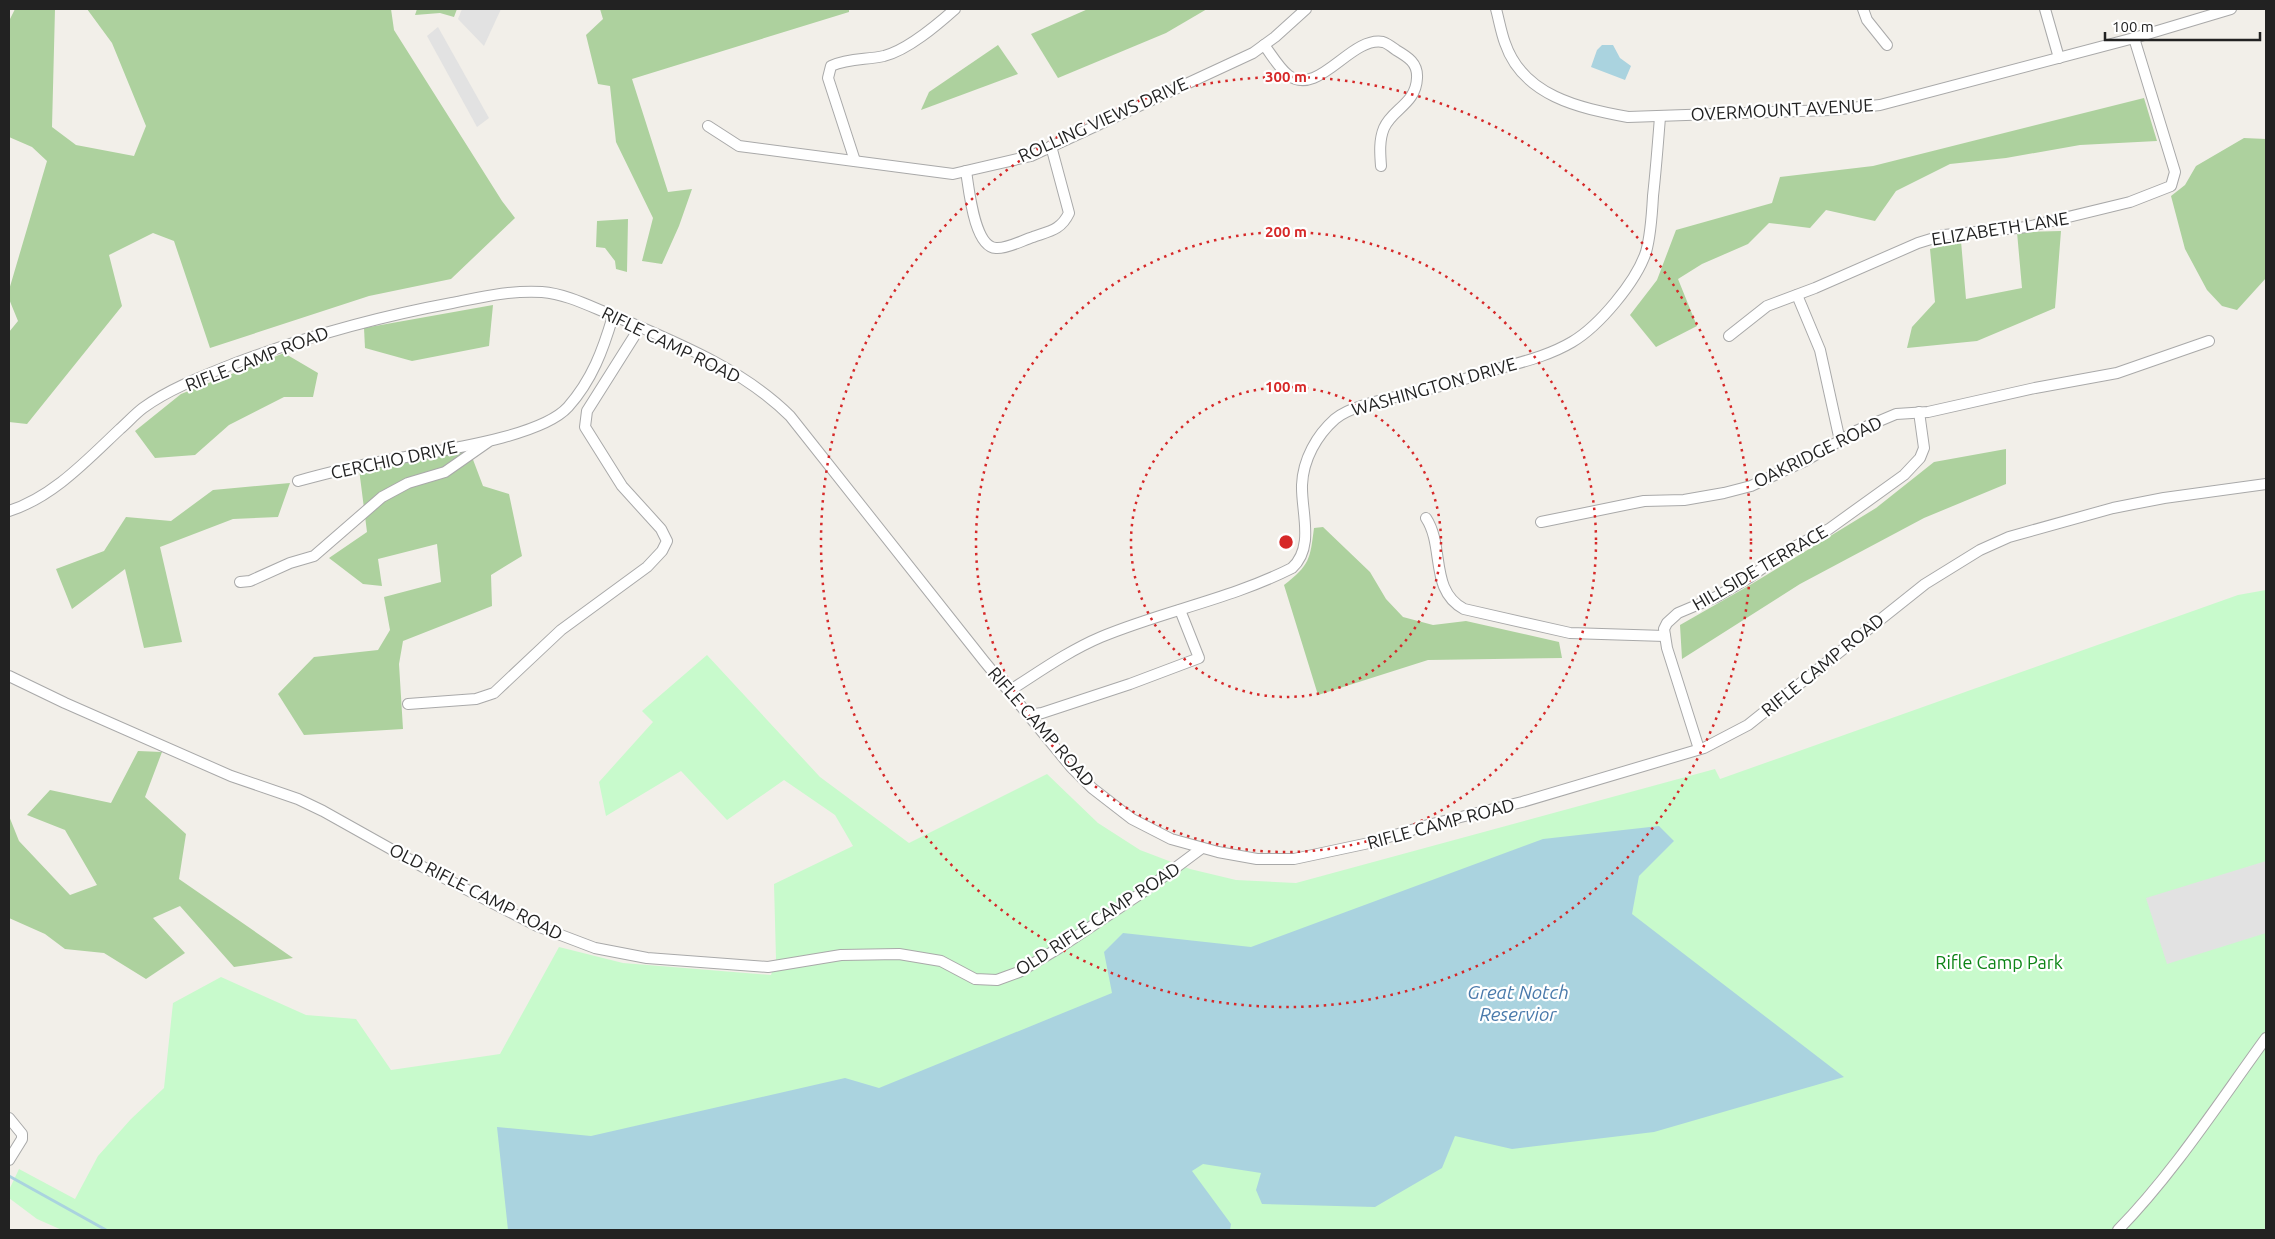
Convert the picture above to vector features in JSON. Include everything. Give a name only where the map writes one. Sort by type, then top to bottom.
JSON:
[{"type":"street","points":[[855,161],[828,78],[831,66],[843,61],[885,56],[922,35],[955,9]]},
{"type":"street","name":"ROLLING VIEWS DRIVE","points":[[708,126],[739,146],[953,174],[1031,156],[1253,52],[1306,9]]},
{"type":"street","name":"OVERMOUNT AVENUE","points":[[1496,9],[1505,43],[1520,71],[1562,102],[1628,117],[1831,110],[1880,105],[2134,38],[2230,9]]},
{"type":"street","points":[[1863,9],[1866,20],[1887,45]]},
{"type":"street","points":[[2045,9],[2058,58]]},
{"type":"street","name":"ELIZABETH LANE","points":[[1729,336],[1767,306],[1918,243],[1944,235],[2027,227],[2072,217],[2130,202],[2171,186],[2175,172],[2134,38]]},
{"type":"street","points":[[1264,45],[1287,75],[1299,80],[1317,77],[1368,43],[1384,42],[1410,58],[1417,71],[1417,85],[1411,98],[1384,126],[1380,144],[1381,166]]},
{"type":"street","name":"WASHINGTON DRIVE","points":[[1008,691],[1084,645],[1277,575],[1298,562],[1305,540],[1302,483],[1305,467],[1318,438],[1337,417],[1361,406],[1430,389],[1543,356],[1574,341],[1611,307],[1642,263],[1648,239],[1660,116]]},
{"type":"street","points":[[966,171],[979,235],[987,245],[997,248],[1064,225],[1069,213],[1051,146]]},
{"type":"street","name":"RIFLE CAMP ROAD","points":[[9,511],[36,499],[53,488],[76,470],[143,408],[189,383],[293,341],[374,319],[499,293],[544,292],[568,298],[640,327],[731,371],[773,398],[790,416],[1008,691],[1071,767],[1112,804],[1132,819],[1150,829],[1202,848],[1257,859],[1294,859],[1320,855],[1522,802],[1699,750],[1748,725],[1925,584],[1980,550],[2009,537],[2113,508],[2164,498],[2266,484]]},
{"type":"street","points":[[1797,295],[1820,350],[1840,441]]},
{"type":"street","name":"CERCHIO DRIVE","points":[[298,481],[345,468],[505,437],[549,421],[567,408],[590,376],[603,351],[613,316]]},
{"type":"street","points":[[408,704],[476,698],[494,692],[561,630],[647,567],[662,551],[667,541],[661,530],[622,486],[584,428],[587,411],[640,327]]},
{"type":"street","name":"OAKRIDGE ROAD","points":[[1541,522],[1644,501],[1684,500],[1751,486],[1805,461],[1882,419],[1896,414],[1919,412],[2117,373],[2209,341]]},
{"type":"street","points":[[590,376],[605,383]]},
{"type":"street","name":"HILLSIDE TERRACE","points":[[1665,636],[1664,629],[1672,616],[1716,597],[1750,577],[1790,548],[1829,529],[1904,475],[1920,458],[1924,448],[1919,412]]},
{"type":"street","name":"CERCHIO DRIVE","points":[[240,582],[250,581],[290,563],[314,556],[382,497],[408,483],[445,472],[490,440]]},
{"type":"street","points":[[1426,518],[1434,534],[1445,592],[1452,602],[1464,609],[1570,633],[1665,636],[1699,750]]},
{"type":"street","points":[[1028,715],[1042,713],[1130,684],[1199,658],[1180,610]]},
{"type":"street","name":"OLD RIFLE CAMP ROAD","points":[[9,676],[65,703],[231,776],[298,799],[537,926],[595,948],[647,958],[768,967],[842,955],[899,954],[941,960],[975,979],[997,980],[1019,972],[1059,948],[1143,892],[1202,848]]},
{"type":"street","points":[[2118,1230],[2135,1212],[2191,1140],[2266,1038]]},
{"type":"street","points":[[9,1118],[22,1134],[22,1139],[9,1160]]},
{"type":"green space","points":[[15,9],[55,9],[52,127],[76,145],[134,156],[146,126],[112,43],[87,9],[391,9],[394,30],[502,201],[515,218],[451,279],[369,296],[210,348],[174,241],[153,233],[109,255],[122,306],[27,424],[9,422],[9,332],[18,321],[9,299],[9,290],[47,161],[32,147],[9,137],[9,21]]},
{"type":"green space","points":[[417,9],[457,9],[454,17],[440,13],[415,15]]},
{"type":"green space","points":[[600,9],[849,9],[849,12],[632,79],[668,192],[692,189],[679,226],[662,264],[642,261],[653,218],[616,142],[610,86],[598,84],[586,35],[603,19]]},
{"type":"green space","points":[[1088,9],[1207,9],[1166,33],[1058,78],[1031,34]]},
{"type":"green space","points":[[998,45],[1018,74],[921,110],[929,92]]},
{"type":"green space","points":[[2144,98],[2157,141],[2080,145],[2006,158],[1950,164],[1896,191],[1875,221],[1826,210],[1810,228],[1769,223],[1748,244],[1702,264],[1678,279],[1697,326],[1656,347],[1630,315],[1657,280],[1676,230],[1772,203],[1780,177],[1873,166]]},
{"type":"green space","points":[[2244,138],[2266,139],[2266,278],[2237,310],[2222,306],[2207,290],[2185,249],[2171,196],[2185,185],[2196,166]]},
{"type":"green space","points":[[628,219],[627,272],[616,269],[615,261],[605,248],[596,247],[597,221]]},
{"type":"green space","points":[[2061,231],[2055,308],[1977,341],[1907,348],[1912,327],[1935,302],[1930,249],[1961,241],[1966,299],[2022,288],[2017,232]]},
{"type":"green space","points":[[493,305],[489,346],[412,361],[365,348],[364,328]]},
{"type":"green space","points":[[284,353],[318,373],[313,397],[284,397],[229,425],[195,455],[155,458],[135,431],[181,394]]},
{"type":"green space","points":[[469,449],[483,486],[509,494],[522,556],[491,575],[492,606],[403,641],[399,664],[403,729],[304,735],[278,694],[314,657],[378,650],[390,630],[384,597],[441,582],[437,544],[378,559],[382,586],[363,584],[329,558],[367,532],[359,469]]},
{"type":"green space","points":[[2006,449],[2006,484],[1924,518],[1800,584],[1682,659],[1680,625],[1750,585],[1876,508],[1934,462]]},
{"type":"green space","points":[[290,483],[278,517],[233,519],[160,547],[182,642],[144,648],[125,569],[72,609],[56,569],[104,551],[126,517],[171,521],[213,490]]},
{"type":"green space","points":[[1323,527],[1370,572],[1386,599],[1403,617],[1433,625],[1466,621],[1559,642],[1562,658],[1428,660],[1318,695],[1284,585],[1299,572],[1307,561],[1314,528]]},
{"type":"green space","name":"Rifle Camp Park","points":[[2266,590],[2266,1230],[62,1230],[37,1219],[9,1198],[9,1190],[19,1169],[75,1199],[98,1156],[131,1119],[164,1088],[173,1003],[221,977],[306,1015],[356,1019],[391,1070],[500,1054],[559,947],[623,963],[771,975],[776,959],[774,884],[853,846],[835,815],[784,780],[727,820],[681,771],[606,816],[599,782],[653,722],[642,711],[707,655],[820,777],[909,843],[1047,774],[1098,823],[1140,850],[1190,869],[1236,880],[1296,883],[1715,769],[1720,779],[2238,595]]},
{"type":"green space","points":[[138,751],[162,752],[145,797],[186,834],[179,879],[293,958],[234,967],[180,906],[153,918],[185,953],[146,979],[104,953],[65,949],[45,934],[9,918],[9,816],[19,841],[70,895],[97,885],[65,830],[27,815],[50,790],[111,803]]},
{"type":"shaded area","points":[[462,9],[501,9],[484,46],[458,19]]},
{"type":"shaded area","points":[[438,27],[489,118],[477,127],[427,36]]},
{"type":"shaded area","points":[[2266,861],[2266,933],[2167,964],[2146,898]]},
{"type":"water","points":[[1602,45],[1613,45],[1620,58],[1631,66],[1625,80],[1591,67],[1597,50]]},
{"type":"water","name":"Great Notch Reservior","points":[[1659,826],[1674,841],[1639,876],[1632,914],[1844,1077],[1654,1132],[1512,1149],[1455,1136],[1442,1168],[1375,1207],[1262,1204],[1256,1190],[1261,1173],[1203,1164],[1192,1171],[1231,1224],[1230,1230],[508,1230],[497,1127],[591,1136],[845,1078],[879,1088],[1112,993],[1104,952],[1123,933],[1251,947],[1543,839]]},
{"type":"waterway","points":[[9,1176],[106,1230]]}]
